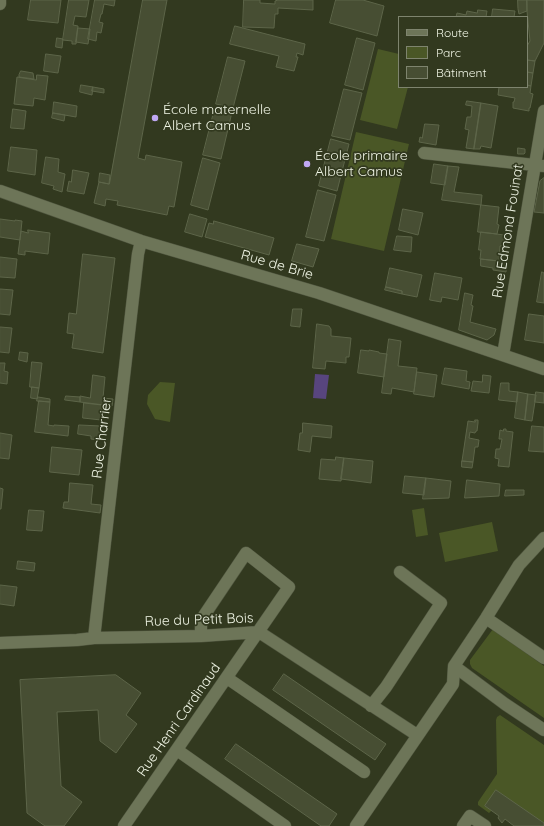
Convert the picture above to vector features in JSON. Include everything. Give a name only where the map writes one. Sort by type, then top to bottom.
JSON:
[{"type":"street","name":"Rue Edmond Fouinat","points":[[503,355],[539,165],[544,111]]},
{"type":"street","points":[[424,153],[539,165]]},
{"type":"street","name":"Rue de Brie","points":[[0,191],[141,241],[319,292],[544,369]]},
{"type":"street","name":"Rue Charrier","points":[[94,638],[138,254],[141,241]]},
{"type":"street","points":[[356,826],[453,684],[454,666],[519,565],[544,538]]},
{"type":"street","name":"Rue Henri Cardinaud","points":[[124,826],[289,587],[246,553],[204,617],[201,625],[200,636]]},
{"type":"street","points":[[371,706],[441,603],[400,572]]},
{"type":"street","points":[[486,618],[544,658]]},
{"type":"street","name":"Rue du Petit Bois","points":[[0,643],[94,638],[200,636],[259,632],[417,736]]},
{"type":"street","points":[[454,666],[505,704],[544,730]]},
{"type":"street","points":[[227,678],[364,772]]},
{"type":"street","points":[[177,750],[286,826]]},
{"type":"street","points":[[463,826],[470,816],[485,826]]},
{"type":"green space","points":[[378,49],[398,54],[398,88],[408,88],[397,129],[360,120]]},
{"type":"green space","points":[[356,132],[409,144],[384,251],[331,239]]},
{"type":"green space","points":[[160,382],[175,383],[170,422],[155,419],[147,404],[148,395]]},
{"type":"green space","points":[[424,508],[428,535],[416,537],[412,510]]},
{"type":"green space","points":[[492,522],[498,551],[445,562],[439,533]]},
{"type":"green space","points":[[493,629],[544,666],[544,718],[472,668],[470,660]]},
{"type":"green space","points":[[500,715],[544,745],[544,823],[492,810],[489,813],[478,805],[478,802],[497,774],[496,720]]},
{"type":"shaded area","points":[[315,374],[329,375],[326,399],[313,398]]},
{"type":"building","points":[[31,0],[61,0],[58,23],[28,20]]},
{"type":"building","points":[[69,0],[89,0],[86,17],[75,16],[73,25],[78,26],[76,44],[72,44],[72,41],[63,40]]},
{"type":"building","points":[[95,0],[115,0],[114,6],[104,4],[99,22],[103,23],[101,33],[97,32],[96,41],[88,39]]},
{"type":"building","points":[[143,0],[167,0],[138,158],[145,160],[146,155],[182,162],[174,207],[169,206],[167,215],[117,205],[118,201],[106,199],[105,206],[94,203],[99,182],[109,184]]},
{"type":"building","points":[[244,0],[260,0],[260,3],[275,4],[275,1],[278,0],[313,0],[313,10],[278,8],[278,14],[275,14],[274,28],[243,27]]},
{"type":"building","points":[[336,0],[363,0],[384,6],[377,36],[330,23]]},
{"type":"building","points":[[518,0],[527,0],[527,11],[519,14]]},
{"type":"building","points":[[527,0],[544,0],[544,43],[535,61],[528,60],[528,44],[530,41]]},
{"type":"building","points":[[493,9],[515,11],[514,16],[492,16]]},
{"type":"building","points":[[478,10],[487,11],[486,16],[456,16],[457,13],[466,15],[467,11],[477,13]]},
{"type":"building","points":[[235,26],[305,44],[303,55],[297,53],[296,57],[298,57],[294,71],[276,67],[279,56],[230,44]]},
{"type":"building","points":[[78,28],[90,29],[88,44],[76,42]]},
{"type":"building","points":[[57,38],[63,39],[62,48],[56,47]]},
{"type":"building","points":[[357,38],[375,43],[363,90],[345,85]]},
{"type":"building","points":[[46,54],[61,56],[58,73],[44,71]]},
{"type":"building","points":[[228,57],[245,61],[233,108],[216,104]]},
{"type":"building","points":[[528,60],[535,61],[533,73],[528,72]]},
{"type":"building","points":[[21,71],[33,73],[34,79],[19,77]]},
{"type":"building","points":[[528,72],[533,73],[531,86],[528,85]]},
{"type":"building","points":[[37,75],[48,76],[45,100],[34,98],[33,106],[14,104],[17,77],[36,80]]},
{"type":"building","points":[[81,85],[93,87],[92,95],[80,92]]},
{"type":"building","points":[[528,85],[531,86],[530,93],[533,94],[529,111],[513,108],[515,98],[498,95],[499,88],[528,88]]},
{"type":"building","points":[[93,87],[104,89],[104,93],[92,91]]},
{"type":"building","points":[[344,89],[362,93],[350,140],[332,136]]},
{"type":"building","points":[[467,101],[481,103],[474,149],[466,148],[469,130],[465,129],[467,117],[471,117],[472,106],[466,105]]},
{"type":"building","points":[[54,102],[77,106],[76,117],[53,113]]},
{"type":"building","points":[[481,103],[498,106],[491,148],[481,146],[480,149],[474,149]]},
{"type":"building","points":[[215,108],[232,112],[221,159],[203,155]]},
{"type":"building","points":[[13,109],[26,111],[24,129],[11,128]]},
{"type":"building","points":[[53,113],[65,115],[64,121],[52,118]]},
{"type":"building","points":[[425,124],[439,125],[436,145],[419,142],[420,137],[422,138]]},
{"type":"building","points":[[331,139],[349,144],[337,191],[319,186]]},
{"type":"building","points":[[11,147],[37,150],[35,175],[8,171]]},
{"type":"building","points":[[518,148],[525,149],[525,153],[518,154]]},
{"type":"building","points":[[46,157],[59,159],[58,172],[65,174],[62,192],[53,189],[54,186],[42,183]]},
{"type":"building","points":[[203,158],[220,163],[208,210],[191,205]]},
{"type":"building","points":[[434,164],[448,166],[445,185],[431,183]]},
{"type":"building","points":[[448,166],[459,167],[454,192],[482,195],[481,205],[442,200]]},
{"type":"building","points":[[73,170],[89,173],[84,194],[67,191],[69,181],[71,182]]},
{"type":"building","points":[[100,173],[110,175],[109,184],[99,182]]},
{"type":"building","points":[[544,178],[544,213],[534,212],[540,181]]},
{"type":"building","points":[[318,190],[336,195],[324,241],[306,237]]},
{"type":"building","points":[[481,205],[499,207],[497,224],[499,225],[497,234],[478,232]]},
{"type":"building","points":[[403,209],[423,213],[418,235],[399,230]]},
{"type":"building","points":[[190,214],[207,219],[202,237],[185,232]]},
{"type":"building","points":[[0,219],[22,221],[20,240],[0,237]]},
{"type":"building","points":[[214,221],[274,238],[269,255],[205,237],[209,223],[213,224]]},
{"type":"building","points":[[28,230],[50,233],[48,254],[25,251],[25,255],[18,254],[21,231],[28,233]]},
{"type":"building","points":[[481,232],[504,235],[503,246],[500,246],[499,261],[480,259],[481,250],[479,250]]},
{"type":"building","points":[[397,236],[412,237],[411,252],[394,250]]},
{"type":"building","points":[[297,244],[319,249],[313,267],[292,261]]},
{"type":"building","points":[[83,254],[115,258],[103,353],[72,348],[74,334],[67,333],[69,313],[76,314]]},
{"type":"building","points":[[0,257],[17,259],[15,278],[0,277]]},
{"type":"building","points":[[481,259],[507,262],[506,272],[481,266]]},
{"type":"building","points":[[390,268],[422,275],[417,297],[402,294],[402,291],[386,287]]},
{"type":"building","points":[[542,272],[544,273],[544,303],[537,302]]},
{"type":"building","points":[[435,273],[462,278],[458,300],[442,297],[441,302],[430,300]]},
{"type":"building","points":[[386,287],[402,291],[402,294],[385,290]]},
{"type":"building","points":[[0,289],[13,290],[10,315],[0,314]]},
{"type":"building","points":[[465,293],[473,295],[471,305],[473,306],[470,322],[496,329],[494,335],[487,340],[459,330]]},
{"type":"building","points":[[293,309],[302,309],[300,327],[291,326]]},
{"type":"building","points":[[529,314],[544,316],[544,343],[525,340]]},
{"type":"building","points":[[317,324],[329,326],[331,329],[331,336],[351,338],[349,357],[346,357],[346,363],[326,361],[325,369],[313,368]]},
{"type":"building","points":[[0,327],[12,328],[9,353],[0,352]]},
{"type":"building","points":[[389,339],[401,341],[398,366],[417,368],[414,392],[392,388],[391,394],[382,393]]},
{"type":"building","points":[[361,350],[369,350],[387,354],[384,377],[358,373]]},
{"type":"building","points":[[20,352],[28,353],[27,362],[19,360]]},
{"type":"building","points":[[32,362],[42,363],[39,388],[30,387]]},
{"type":"building","points":[[0,363],[5,363],[4,371],[8,372],[7,384],[0,383]]},
{"type":"building","points":[[445,368],[467,371],[466,381],[470,382],[469,389],[442,384]]},
{"type":"building","points":[[417,372],[437,375],[434,397],[414,394]]},
{"type":"building","points":[[93,375],[105,377],[103,398],[113,399],[112,406],[80,402],[80,396],[90,398]]},
{"type":"building","points":[[483,375],[491,376],[489,393],[471,391],[473,381],[482,382]]},
{"type":"building","points":[[501,383],[509,383],[509,391],[518,392],[517,402],[499,400]]},
{"type":"building","points":[[32,387],[39,388],[37,399],[31,398]]},
{"type":"building","points":[[518,392],[528,394],[525,420],[515,418]]},
{"type":"building","points":[[536,392],[544,393],[544,403],[535,402]]},
{"type":"building","points":[[528,394],[536,395],[532,421],[525,420]]},
{"type":"building","points":[[66,396],[80,397],[80,402],[65,400]]},
{"type":"building","points":[[38,397],[50,399],[50,402],[37,401]]},
{"type":"building","points":[[39,401],[50,402],[48,425],[69,426],[68,436],[35,432]]},
{"type":"building","points":[[84,403],[102,405],[101,420],[83,418]]},
{"type":"building","points":[[475,420],[478,420],[477,431],[475,433],[470,432],[469,438],[479,440],[478,447],[475,447],[473,462],[462,461],[468,421],[475,422]]},
{"type":"building","points":[[303,423],[332,426],[331,438],[312,436],[310,452],[298,450]]},
{"type":"building","points":[[79,425],[101,426],[99,440],[91,439],[91,436],[78,434]]},
{"type":"building","points":[[532,426],[544,427],[544,452],[529,451]]},
{"type":"building","points":[[506,429],[506,431],[513,432],[509,467],[498,466],[499,459],[495,458],[496,449],[500,449],[502,439],[499,439],[500,430],[503,431]]},
{"type":"building","points":[[0,433],[12,435],[9,459],[0,458]]},
{"type":"building","points":[[52,447],[82,450],[79,475],[50,472]]},
{"type":"building","points":[[336,457],[344,458],[341,481],[319,479],[321,459],[335,460]]},
{"type":"building","points":[[344,458],[373,461],[371,483],[341,479]]},
{"type":"building","points":[[462,461],[473,462],[472,468],[462,467]]},
{"type":"building","points":[[405,476],[426,478],[424,495],[403,493]]},
{"type":"building","points":[[426,478],[451,481],[449,498],[423,499]]},
{"type":"building","points":[[467,480],[500,484],[499,496],[465,498]]},
{"type":"building","points":[[70,483],[93,485],[91,504],[101,505],[100,513],[63,508],[64,502],[68,502]]},
{"type":"building","points":[[0,488],[3,489],[1,509],[0,509]]},
{"type":"building","points":[[506,490],[524,490],[524,495],[505,496]]},
{"type":"building","points":[[29,510],[44,511],[42,531],[27,530]]},
{"type":"building","points":[[18,561],[35,563],[34,571],[17,569]]},
{"type":"building","points":[[0,585],[17,587],[14,606],[0,604]]},
{"type":"building","points":[[284,674],[386,744],[375,760],[273,690]]},
{"type":"building","points":[[116,675],[141,693],[126,715],[137,724],[116,753],[100,741],[98,710],[57,712],[61,786],[82,802],[64,826],[45,826],[27,813],[20,680]]},
{"type":"building","points":[[236,744],[337,814],[329,826],[321,826],[225,759]]},
{"type":"building","points":[[496,790],[544,823],[544,826],[514,826],[505,819],[502,823],[498,818],[499,816],[485,806]]},
{"type":"place","name":"École maternelle Albert Camus","points":[[155,118]]},
{"type":"place","name":"École primaire Albert Camus","points":[[307,164]]}]
